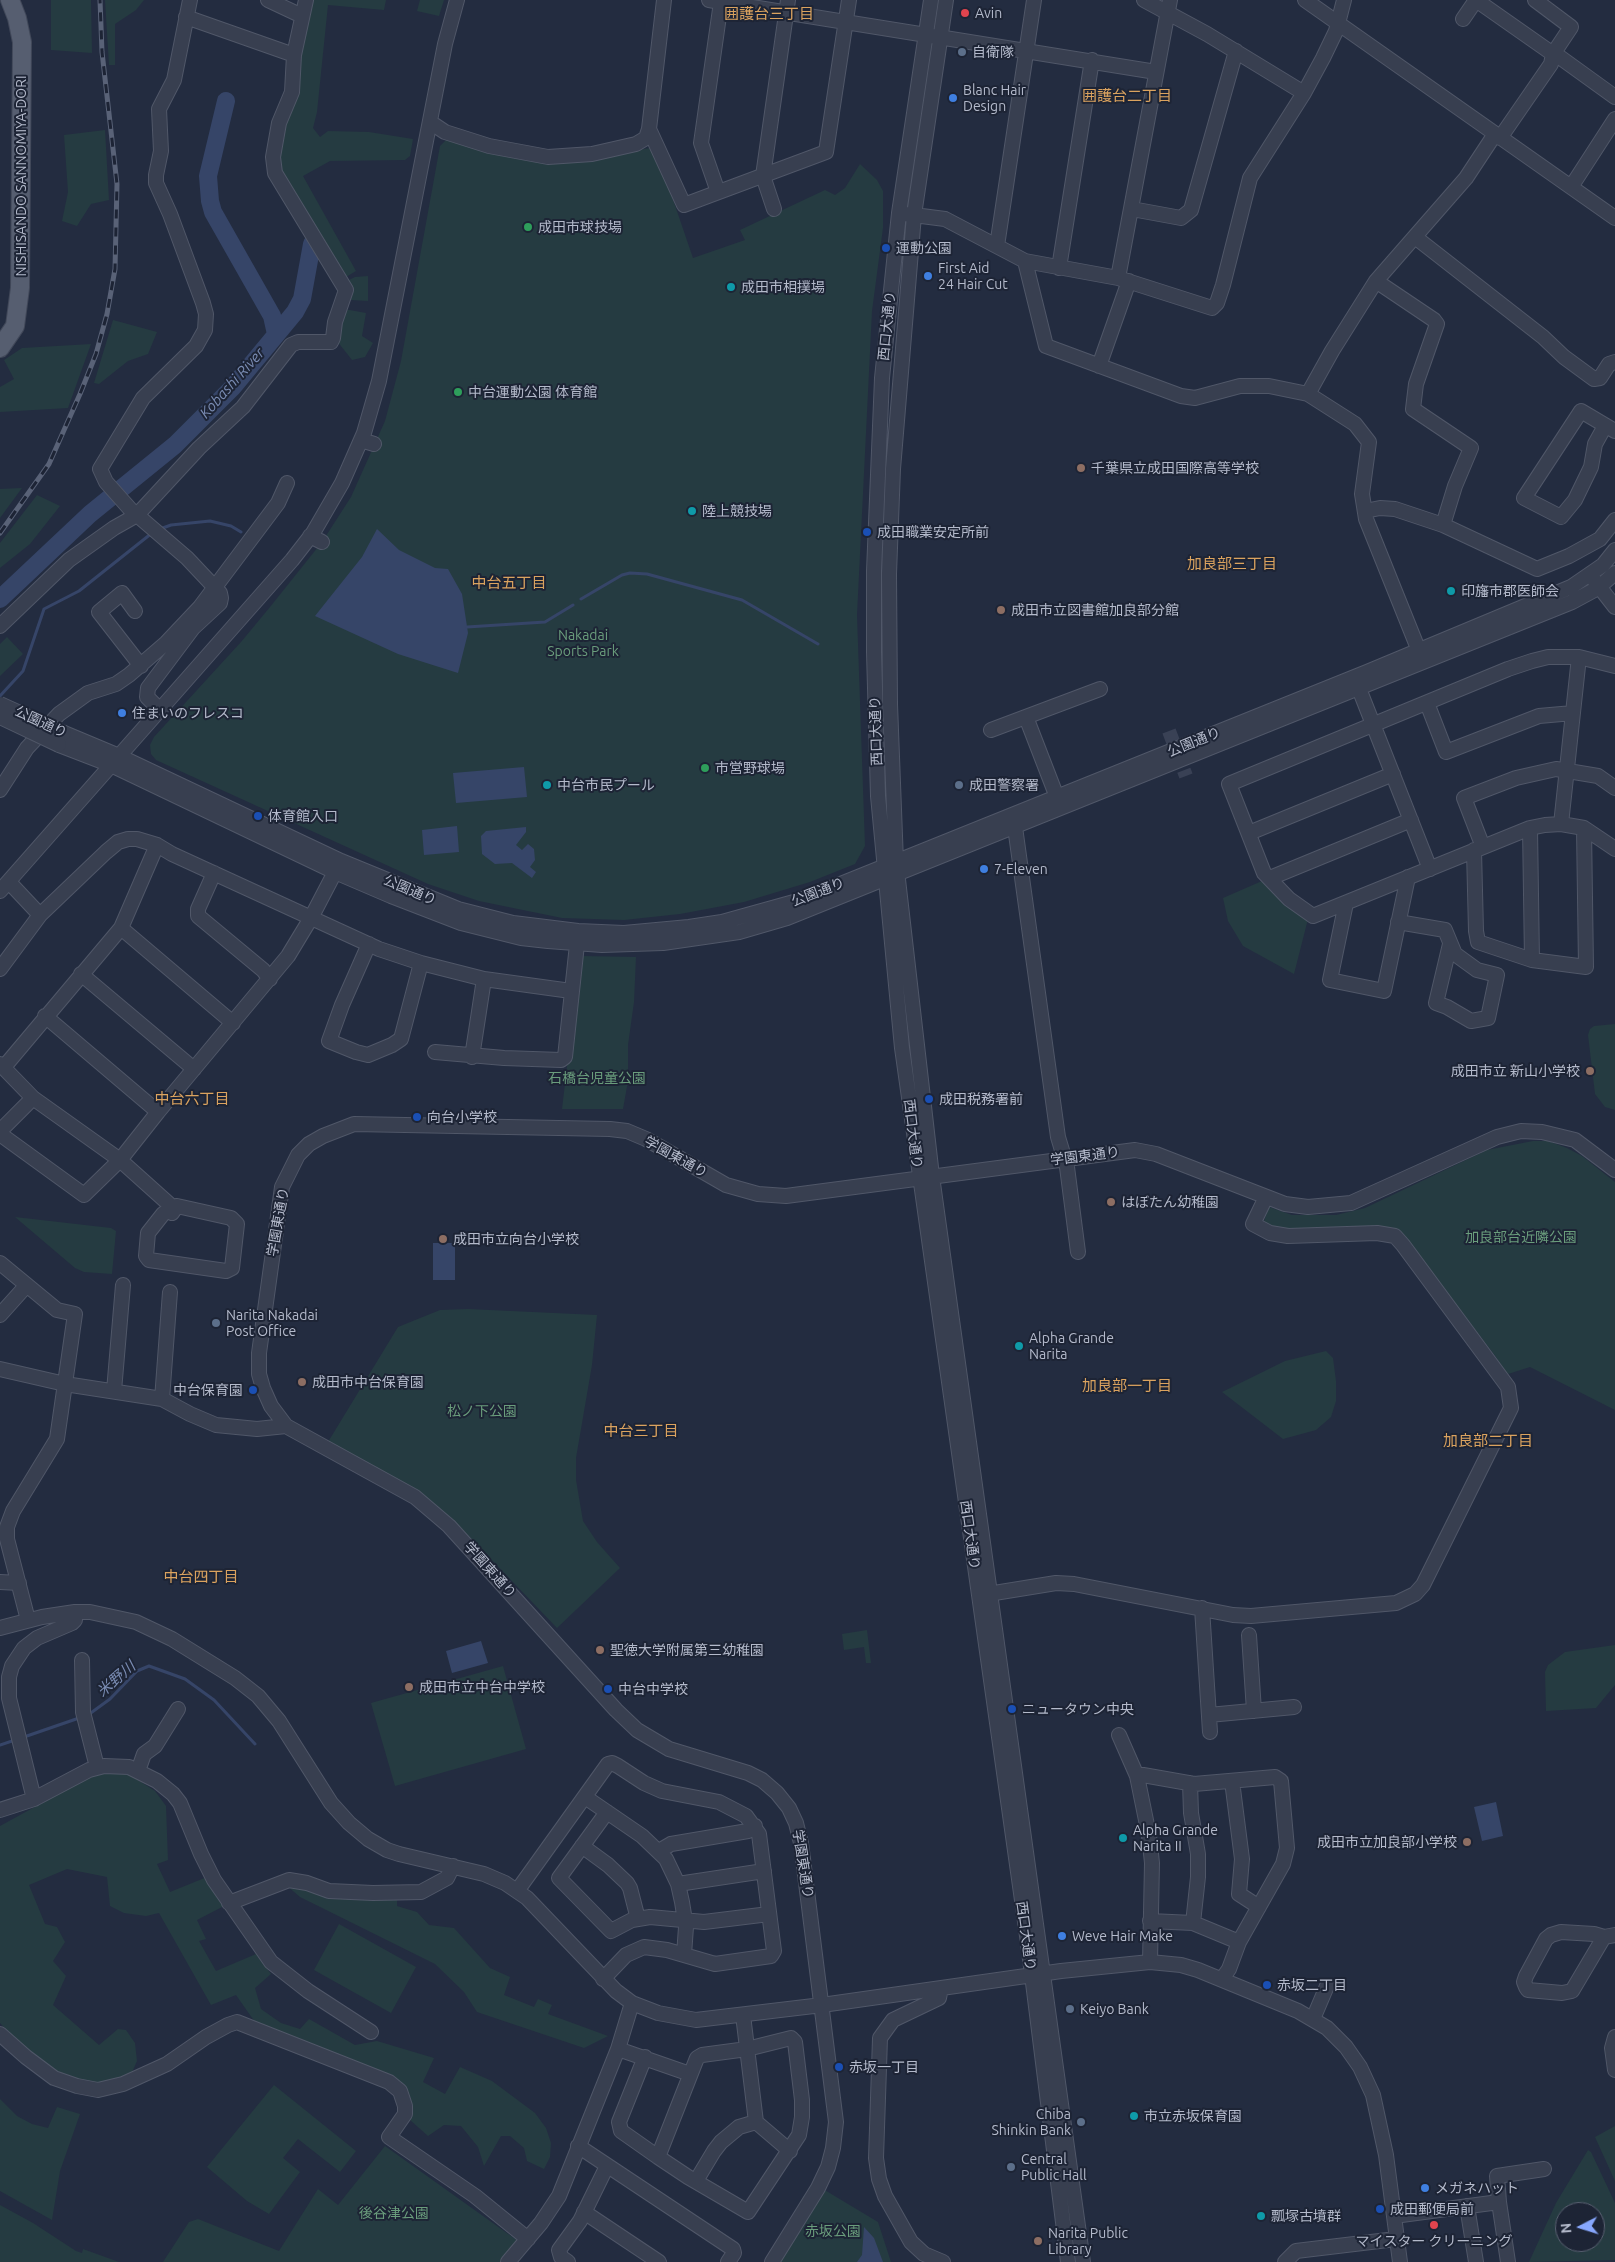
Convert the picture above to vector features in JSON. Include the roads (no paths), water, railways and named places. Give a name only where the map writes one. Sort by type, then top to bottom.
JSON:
[{"type":"main road","name":"NISHISANDO SANNOMIYA-DORI","points":[[0,348],[15,326],[20,288],[22,42],[17,18],[10,0]]},
{"type":"street","points":[[159,709],[147,697],[148,688],[193,628],[220,603],[222,598],[215,587],[134,512],[106,482],[100,469],[143,398],[196,346],[205,330],[206,323],[203,303],[170,214],[156,184],[161,143],[159,109],[174,80],[190,0]]},
{"type":"street","points":[[268,0],[302,16]]},
{"type":"street","points":[[0,626],[69,560],[134,512],[243,408],[291,345],[298,342],[331,342],[333,338],[346,290],[276,173],[273,157],[279,123],[292,92],[294,55],[306,0]]},
{"type":"street","points":[[40,915],[4,886],[292,560],[316,539],[342,483],[367,442],[372,408],[385,354],[449,24],[457,0]]},
{"type":"street","points":[[430,122],[445,132],[489,146],[548,157],[592,154],[636,144],[646,138],[649,129],[664,0]]},
{"type":"street","points":[[649,129],[684,205],[826,152],[849,0]]},
{"type":"street","name":"西口大通り","points":[[931,0],[899,213],[882,378],[874,580],[878,796],[891,870],[925,1178],[1038,1975],[1083,2262]]},
{"type":"street","name":"西口大通り","points":[[891,870],[892,780],[889,574],[893,469],[914,215],[946,0]]},
{"type":"street","points":[[996,246],[1034,0]]},
{"type":"street","points":[[1144,0],[1169,6],[1236,51],[1304,93]]},
{"type":"street","points":[[1305,0],[1338,21],[1615,218]]},
{"type":"street","points":[[899,213],[945,219],[1025,261],[1124,279],[1212,308],[1217,303],[1250,178],[1304,93],[1323,58],[1338,21],[1344,0]]},
{"type":"street","points":[[1463,19],[1476,0],[1615,97]]},
{"type":"street","points":[[1308,394],[1332,351],[1376,281],[1466,178],[1551,64],[1553,54],[1572,27],[1534,0]]},
{"type":"street","points":[[718,192],[701,143],[715,1],[787,6],[846,22],[1092,60],[1156,72]]},
{"type":"street","points":[[774,209],[763,176],[787,6]]},
{"type":"street","points":[[1099,366],[1124,279],[1132,210],[1169,6]]},
{"type":"street","points":[[186,17],[294,55]]},
{"type":"street","points":[[1132,210],[1181,218],[1190,210],[1236,51]]},
{"type":"street","points":[[1059,268],[1092,60]]},
{"type":"street","points":[[1571,187],[1615,120]]},
{"type":"street","points":[[1415,237],[1543,336],[1564,357],[1594,379],[1600,378],[1609,364],[1615,362]]},
{"type":"street","points":[[1025,261],[1046,346],[1181,396],[1195,398],[1240,386],[1269,386],[1308,394],[1355,424],[1369,442],[1362,494],[1365,511],[1419,651]]},
{"type":"street","points":[[1376,281],[1434,320],[1437,324],[1416,384],[1413,410],[1471,448],[1455,486],[1443,525]]},
{"type":"street","points":[[891,288],[907,289]]},
{"type":"street","points":[[1581,412],[1610,428],[1595,444],[1592,466],[1575,500],[1561,517],[1524,498],[1581,412]]},
{"type":"street","points":[[0,790],[27,748],[59,714],[88,693],[116,684],[140,666],[173,636],[200,607],[278,502],[287,482]]},
{"type":"street","points":[[1365,511],[1380,508],[1395,509],[1443,525],[1538,569],[1569,556],[1600,539],[1615,520]]},
{"type":"street","name":"公園通り","points":[[1356,683],[1419,651],[1555,595],[1603,566],[1615,550]]},
{"type":"street","points":[[1603,566],[1614,578]]},
{"type":"street","points":[[1590,574],[1598,588],[1615,607]]},
{"type":"street","name":"公園通り","points":[[891,870],[1356,683],[1572,602],[1614,578]]},
{"type":"street","points":[[135,611],[122,593],[99,612],[140,666]]},
{"type":"street","points":[[1615,666],[1580,656],[1548,657],[1532,661],[1228,784],[1264,873],[1289,899],[1313,916],[1530,828],[1561,824],[1584,828],[1615,849]]},
{"type":"street","points":[[1561,824],[1580,656]]},
{"type":"street","points":[[1356,683],[1430,869]]},
{"type":"street","points":[[991,730],[1100,689]]},
{"type":"street","points":[[1427,703],[1446,752],[1539,716],[1573,712]]},
{"type":"street","name":"公園通り","points":[[0,704],[62,739]]},
{"type":"street","name":"公園通り","points":[[0,717],[62,739],[115,761],[434,901],[488,918],[543,928],[578,938]]},
{"type":"street","points":[[1026,717],[1059,803]]},
{"type":"street","name":"公園通り","points":[[115,761],[335,872],[461,923],[521,938],[578,938],[655,931],[722,922],[801,900],[1014,827],[1059,803]]},
{"type":"street","points":[[1584,828],[1586,967],[1532,960],[1478,942],[1476,931],[1479,849],[1464,798],[1530,774],[1556,769],[1598,776],[1615,788]]},
{"type":"street","points":[[1249,833],[1392,774]]},
{"type":"street","points":[[1270,878],[1411,820]]},
{"type":"street","points":[[1014,827],[1058,1137],[1067,1168],[1078,1252]]},
{"type":"street","points":[[1530,828],[1532,960]]},
{"type":"street","points":[[0,969],[40,915],[106,852],[118,842],[137,839],[157,845],[369,944],[421,963],[484,979],[571,991]]},
{"type":"street","points":[[157,845],[121,928],[2,1066],[33,1098],[120,1160],[169,1204],[172,1213]]},
{"type":"street","points":[[33,1098],[0,1132],[81,1195],[84,1195],[120,1160],[288,956],[311,918],[335,872]]},
{"type":"street","points":[[214,873],[198,909],[198,916],[270,978]]},
{"type":"street","points":[[1346,903],[1330,980],[1384,991],[1408,877]]},
{"type":"street","points":[[1398,922],[1445,930],[1455,954],[1464,962],[1477,970],[1497,975],[1488,1018],[1471,1021],[1436,1003],[1450,944]]},
{"type":"street","points":[[121,928],[233,1023]]},
{"type":"street","points":[[435,1052],[472,1057],[561,1060],[565,1056],[578,938]]},
{"type":"street","points":[[369,944],[342,1005],[329,1041],[356,1052],[368,1055],[401,1039],[421,963]]},
{"type":"street","points":[[81,974],[194,1069]]},
{"type":"street","points":[[472,1057],[484,979]]},
{"type":"street","points":[[45,1016],[158,1112]]},
{"type":"street","name":"学園東通り","points":[[772,2262],[818,2188],[828,2167],[833,2148],[836,2122],[801,1843],[796,1823],[789,1808],[777,1793],[762,1780],[748,1773],[669,1749],[637,1730],[616,1710],[449,1526],[415,1497],[286,1426],[271,1406],[259,1374],[258,1352],[279,1201],[282,1187],[298,1155],[310,1144],[339,1128],[354,1124],[610,1129],[627,1132],[646,1139],[726,1185],[773,1196],[804,1194],[1135,1150],[1156,1154],[1286,1204],[1308,1207],[1351,1203],[1498,1137],[1521,1131],[1542,1132],[1575,1140],[1615,1170]]},
{"type":"street","points":[[985,1595],[1056,1583],[1074,1584],[1233,1614],[1255,1616],[1376,1606],[1405,1600],[1415,1594],[1423,1585],[1511,1408],[1508,1387],[1395,1236],[1377,1233],[1288,1236],[1270,1233],[1253,1224],[1266,1197]]},
{"type":"street","points":[[177,1206],[231,1218],[236,1224],[232,1268],[226,1271],[149,1260],[146,1256],[148,1233],[170,1209],[172,1213],[177,1206]]},
{"type":"street","points":[[0,1263],[57,1310],[75,1314],[57,1439],[13,1511],[6,1527],[28,1620]]},
{"type":"street","points":[[114,1391],[122,1285]]},
{"type":"street","points":[[0,1316],[26,1286]]},
{"type":"street","points":[[162,1399],[170,1292]]},
{"type":"street","points":[[0,1369],[65,1384],[162,1399],[216,1425],[257,1429],[286,1426]]},
{"type":"street","points":[[0,1582],[19,1583]]},
{"type":"street","points":[[1202,1608],[1210,1732]]},
{"type":"street","points":[[34,1799],[9,1698],[9,1677],[12,1666],[24,1648],[37,1638],[72,1623],[75,1620],[75,1612]]},
{"type":"street","points":[[0,1628],[28,1620],[75,1612],[101,1613],[136,1622],[150,1628],[235,1678],[267,1706],[299,1752],[322,1790],[350,1823],[368,1839],[387,1850],[484,1874],[518,1891],[528,1898],[616,1991],[632,2003],[658,2013],[696,2020],[1150,1962],[1181,1965],[1222,1979],[1313,2019],[1327,2028],[1346,2047],[1360,2067],[1373,2095],[1379,2114],[1386,2155],[1400,2262]]},
{"type":"street","points":[[1249,1634],[1254,1711]]},
{"type":"street","points":[[82,1660],[83,1712],[97,1767]]},
{"type":"street","points":[[1209,1715],[1294,1707]]},
{"type":"street","points":[[138,1771],[144,1754],[155,1746],[178,1709]]},
{"type":"street","points":[[1119,1735],[1138,1776],[1151,1847],[1150,1962]]},
{"type":"street","points":[[518,1891],[608,1764],[612,1764],[644,1783],[662,1791],[719,1802],[746,1816],[760,1834],[774,1951],[768,1958],[714,1964],[653,1947],[638,1948],[626,1954],[603,1979]]},
{"type":"street","points":[[0,1810],[34,1799],[97,1767],[121,1766],[138,1771],[166,1787],[180,1803],[201,1854],[229,1904],[271,1962],[371,2032]]},
{"type":"street","points":[[1138,1776],[1143,1775],[1190,1783],[1275,1777],[1281,1781],[1286,1854],[1283,1864],[1239,1942],[1229,1969],[1222,1979]]},
{"type":"street","points":[[1232,1781],[1242,1859],[1239,1894],[1242,1898],[1259,1907]]},
{"type":"street","points":[[1190,1783],[1198,1854],[1198,1877],[1193,1923]]},
{"type":"street","points":[[585,1797],[642,1836],[659,1851],[672,1870],[678,1884],[685,1922],[684,1955]]},
{"type":"street","points":[[607,1812],[559,1878],[610,1931],[638,1919],[650,1918],[685,1922],[769,1914]]},
{"type":"street","points":[[659,1851],[671,1844],[748,1831],[755,1826]]},
{"type":"street","points":[[582,1846],[608,1865],[627,1883],[638,1919]]},
{"type":"street","points":[[229,1904],[289,1880],[296,1880],[329,1891],[373,1894],[420,1892],[447,1878],[453,1866]]},
{"type":"street","points":[[678,1884],[764,1871]]},
{"type":"street","points":[[1150,1921],[1193,1923],[1239,1942]]},
{"type":"street","points":[[1561,1932],[1610,1936],[1572,1991],[1537,1991],[1528,1990],[1526,1987],[1524,1982],[1526,1976],[1546,1939],[1551,1935],[1561,1932]]},
{"type":"street","name":"西口大通り","points":[[1038,1975],[1068,2262]]},
{"type":"street","points":[[1313,2019],[1328,1986]]},
{"type":"street","points":[[941,1988],[939,1998],[893,2020],[880,2038],[876,2158],[879,2179],[885,2196],[911,2242],[924,2254],[943,2262]]},
{"type":"street","points":[[508,2262],[528,2239],[559,2196],[618,2049],[632,2003]]},
{"type":"street","points":[[744,2015],[756,2122],[790,2151]]},
{"type":"street","points":[[0,2034],[54,2078],[77,2086],[98,2090],[123,2084],[167,2064],[206,2037],[237,2022],[389,2082],[400,2092],[405,2106],[405,2114],[389,2137],[475,2196],[528,2239]]},
{"type":"street","points":[[1615,2037],[1612,2048],[1615,2070]]},
{"type":"street","points":[[645,2057],[619,2122],[621,2132],[658,2157],[696,2181],[748,2212],[799,2135],[802,2117],[796,2042],[791,2038],[747,2049],[702,2054],[697,2058],[658,2157]]},
{"type":"street","points":[[618,2049],[690,2074]]},
{"type":"street","points":[[696,2181],[721,2142],[739,2128],[756,2122]]},
{"type":"street","points":[[578,2146],[734,2249],[734,2254],[728,2262]]},
{"type":"street","points":[[568,2262],[561,2257],[559,2250],[584,2212],[607,2166]]},
{"type":"street","points":[[1508,2262],[1496,2179],[1499,2174],[1544,2170]]},
{"type":"street","points":[[1394,2216],[1499,2202]]},
{"type":"street","points":[[1467,2206],[1476,2262]]},
{"type":"street","points":[[584,2212],[659,2262]]},
{"type":"street","points":[[1285,2262],[1296,2251],[1396,2239]]},
{"type":"water","points":[[377,529],[399,550],[435,568],[448,569],[462,594],[468,633],[458,673],[398,654],[315,616],[362,557]]},
{"type":"water","points":[[524,767],[527,797],[456,803],[453,773]]},
{"type":"water","points":[[457,826],[459,852],[424,855],[422,830]]},
{"type":"water","points":[[526,827],[526,832],[516,845],[522,850],[528,844],[534,849],[535,860],[530,867],[536,872],[532,878],[512,863],[495,864],[482,854],[481,836],[486,831]]},
{"type":"water","points":[[433,1243],[455,1243],[455,1280],[433,1280]]},
{"type":"water","points":[[481,1641],[488,1663],[452,1673],[446,1651]]},
{"type":"water","points":[[1496,1802],[1503,1836],[1482,1841],[1474,1807]]},
{"type":"water","points":[[864,2227],[874,2238],[883,2262],[857,2262],[862,2255]]},
{"type":"waterway","name":"Kobashi River","points":[[226,101],[208,176],[210,201],[213,212],[272,316],[276,334]]},
{"type":"waterway","name":"Kobashi River","points":[[0,599],[90,514],[175,445],[232,388],[295,312],[302,299],[312,244]]},
{"type":"waterway","points":[[160,529],[171,525],[210,521],[231,526],[241,532]]},
{"type":"waterway","points":[[0,696],[23,671],[44,609],[79,591],[152,533]]},
{"type":"waterway","points":[[581,599],[622,575],[630,573],[647,574],[742,600],[818,644]]},
{"type":"waterway","points":[[467,627],[545,622],[573,605]]},
{"type":"waterway","name":"米野川","points":[[88,1715],[110,1699],[137,1671],[149,1666],[185,1679],[214,1700],[255,1744]]},
{"type":"waterway","name":"米野川","points":[[24,1737],[82,1717]]},
{"type":"waterway","name":"米野川","points":[[0,1745],[15,1740]]},
{"type":"tunnel","points":[[1169,731],[1186,776]]},
{"type":"railway","points":[[0,533],[49,464],[96,354],[107,314],[115,269],[117,184],[102,52],[100,0]]},
{"type":"place","name":"Avin","points":[[965,13]]},
{"type":"place","name":"自衛隊","points":[[962,52]]},
{"type":"place","name":"Blanc Hair Design","points":[[953,98]]},
{"type":"place","name":"成田市球技場","points":[[528,227]]},
{"type":"place","name":"運動公園","points":[[886,248]]},
{"type":"place","name":"First Aid 24 Hair Cut","points":[[928,276]]},
{"type":"place","name":"成田市相撲場","points":[[731,287]]},
{"type":"place","name":"中台運動公園 体育館","points":[[458,392]]},
{"type":"place","name":"千葉県立成田国際高等学校","points":[[1081,468]]},
{"type":"place","name":"陸上競技場","points":[[692,511]]},
{"type":"place","name":"成田職業安定所前","points":[[867,532]]},
{"type":"place","name":"印旛市郡医師会","points":[[1451,591]]},
{"type":"place","name":"成田市立図書館加良部分館","points":[[1001,610]]},
{"type":"place","name":"住まいのフレスコ","points":[[122,713]]},
{"type":"place","name":"市営野球場","points":[[705,768]]},
{"type":"place","name":"中台市民プール","points":[[547,785]]},
{"type":"place","name":"成田警察署","points":[[959,785]]},
{"type":"place","name":"体育館入口","points":[[258,816]]},
{"type":"place","name":"7-Eleven","points":[[984,869]]},
{"type":"place","name":"成田市立 新山小学校","points":[[1590,1071]]},
{"type":"place","name":"成田税務署前","points":[[929,1099]]},
{"type":"place","name":"向台小学校","points":[[417,1117]]},
{"type":"place","name":"はぼたん幼稚園","points":[[1111,1202]]},
{"type":"place","name":"成田市立向台小学校","points":[[443,1239]]},
{"type":"place","name":"Narita Nakadai Post Office","points":[[216,1323]]},
{"type":"place","name":"Alpha Grande Narita","points":[[1019,1346]]},
{"type":"place","name":"成田市中台保育園","points":[[302,1382]]},
{"type":"place","name":"中台保育園","points":[[253,1390]]},
{"type":"place","name":"聖徳大学附属第三幼稚園","points":[[600,1650]]},
{"type":"place","name":"成田市立中台中学校","points":[[409,1687]]},
{"type":"place","name":"中台中学校","points":[[608,1689]]},
{"type":"place","name":"ニュータウン中央","points":[[1012,1709]]},
{"type":"place","name":"Alpha Grande Narita II","points":[[1123,1838]]},
{"type":"place","name":"成田市立加良部小学校","points":[[1467,1842]]},
{"type":"place","name":"Weve Hair Make","points":[[1062,1936]]},
{"type":"place","name":"赤坂二丁目","points":[[1267,1985]]},
{"type":"place","name":"Keiyo Bank","points":[[1070,2009]]},
{"type":"place","name":"赤坂一丁目","points":[[839,2067]]},
{"type":"place","name":"市立赤坂保育園","points":[[1134,2116]]},
{"type":"place","name":"Chiba Shinkin Bank","points":[[1081,2122]]},
{"type":"place","name":"Central Public Hall","points":[[1011,2167]]},
{"type":"place","name":"メガネハット","points":[[1425,2188]]},
{"type":"place","name":"成田郵便局前","points":[[1380,2209]]},
{"type":"place","name":"瓢塚古墳群","points":[[1261,2216]]},
{"type":"place","name":"マイスター クリーニング","points":[[1434,2225]]},
{"type":"place","name":"Narita Public Library","points":[[1038,2241]]},
{"type":"district","name":"囲護台三丁目","points":[[769,14]]},
{"type":"district","name":"囲護台二丁目","points":[[1127,96]]},
{"type":"district","name":"加良部三丁目","points":[[1232,564]]},
{"type":"district","name":"中台五丁目","points":[[509,583]]},
{"type":"district","name":"中台六丁目","points":[[192,1099]]},
{"type":"district","name":"加良部一丁目","points":[[1127,1386]]},
{"type":"district","name":"中台三丁目","points":[[641,1431]]},
{"type":"district","name":"加良部二丁目","points":[[1488,1441]]},
{"type":"district","name":"中台四丁目","points":[[201,1577]]},
{"type":"park label","name":"Nakadai Sports Park","points":[[583,644]]},
{"type":"park label","name":"石橋台児童公園","points":[[597,1078]]},
{"type":"park label","name":"加良部台近隣公園","points":[[1521,1237]]},
{"type":"park label","name":"松ノ下公園","points":[[482,1411]]},
{"type":"park label","name":"後谷津公園","points":[[394,2213]]},
{"type":"park label","name":"赤坂公園","points":[[833,2231]]}]
